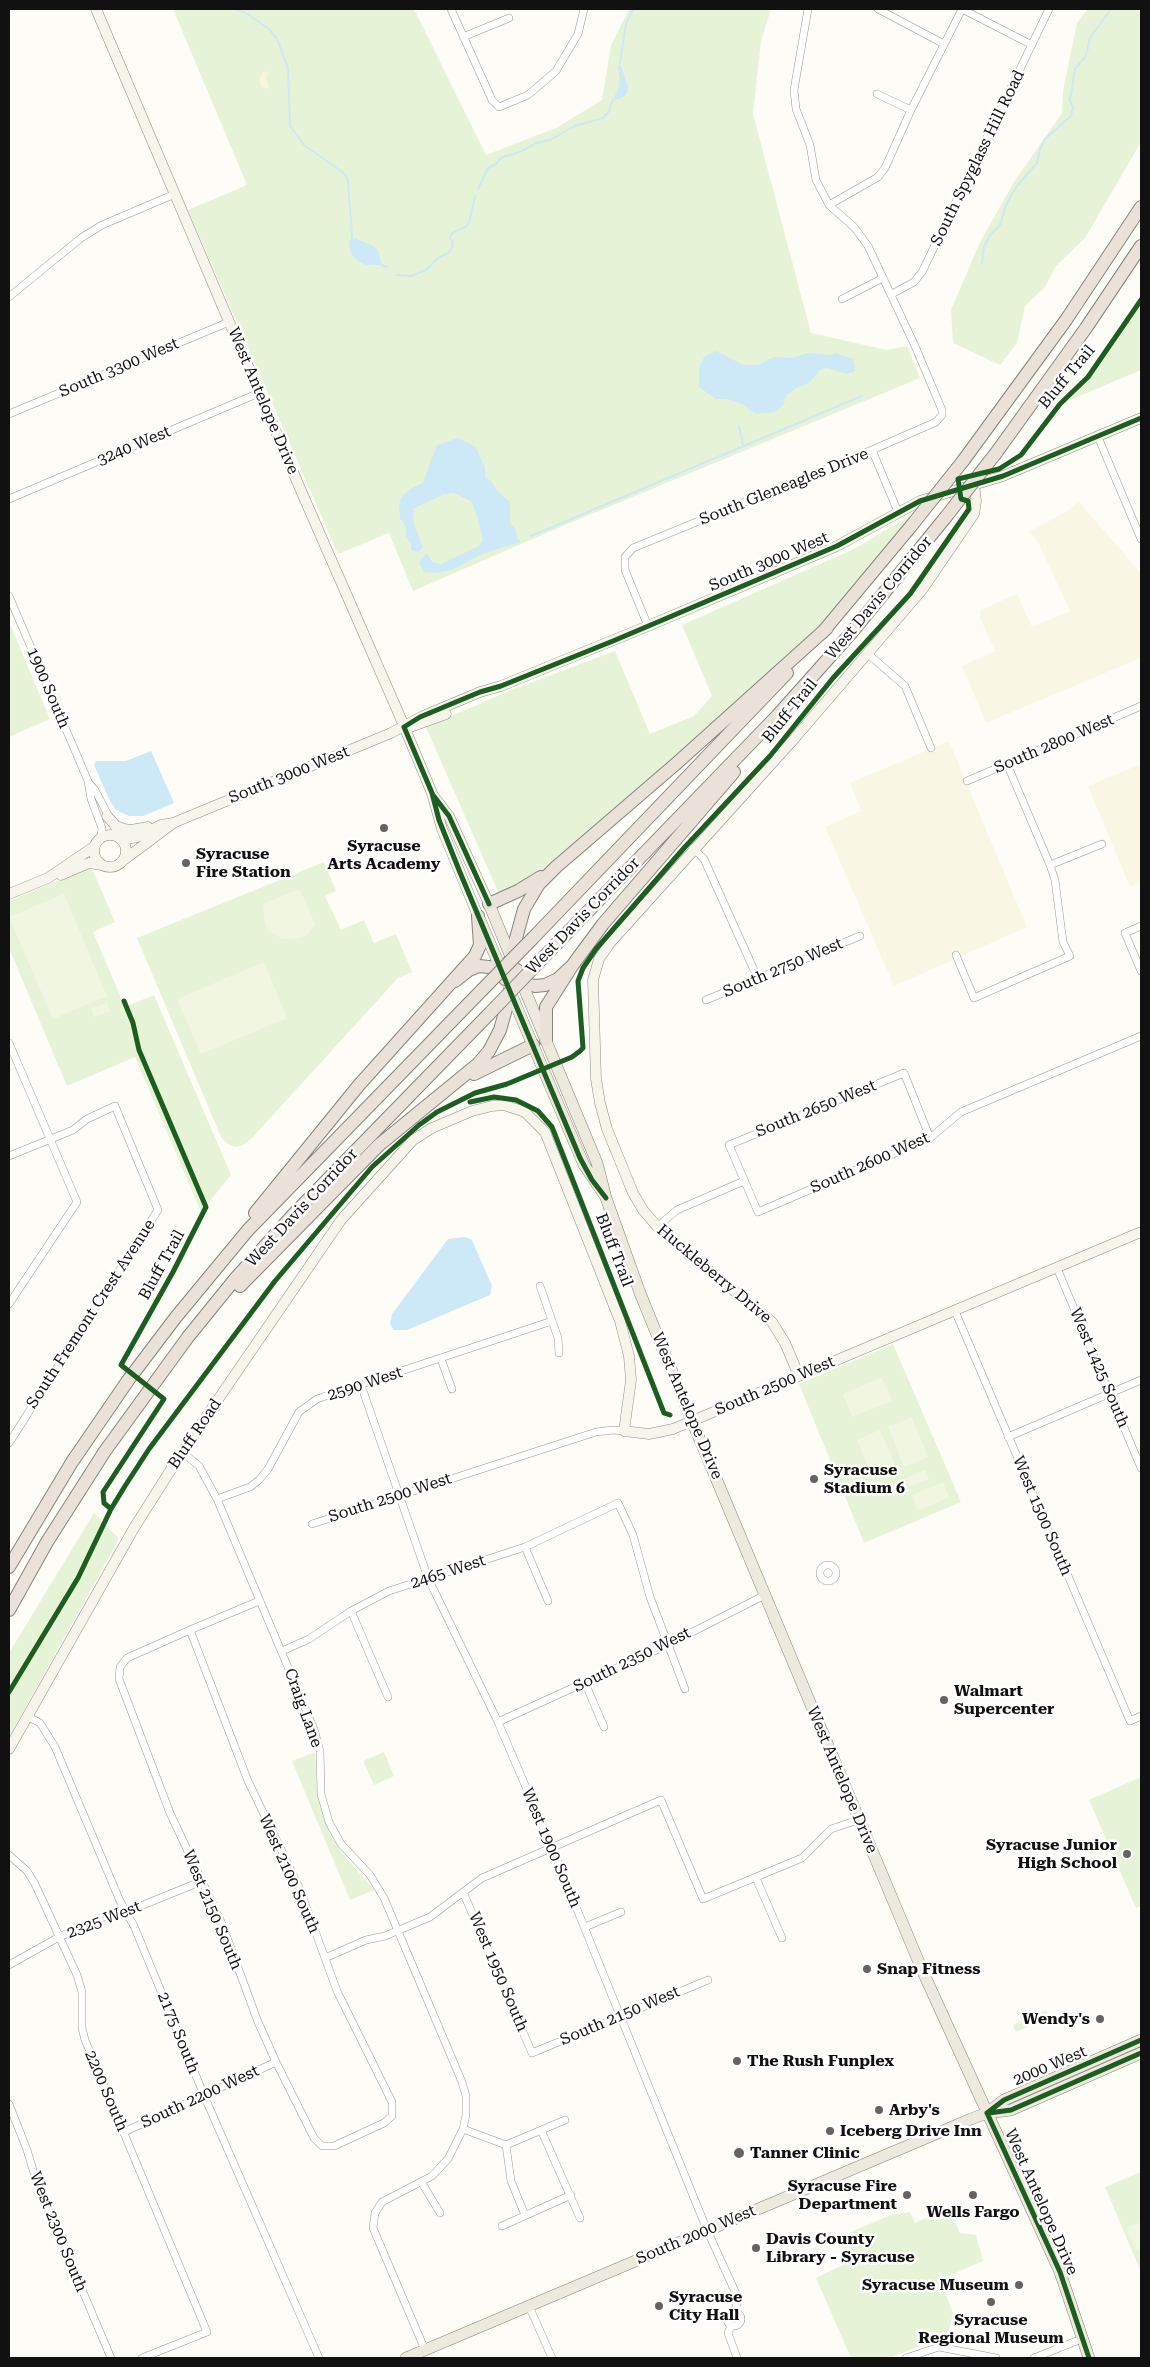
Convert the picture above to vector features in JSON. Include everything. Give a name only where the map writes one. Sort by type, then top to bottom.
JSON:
[{"type":"highway","name":"West Davis Corridor","points":[[9,1567],[72,1462],[129,1378],[176,1317],[255,1224],[700,765],[827,628],[963,461],[1061,328],[1141,207]]},
{"type":"highway","name":"West Davis Corridor","points":[[9,1610],[52,1534],[105,1451],[188,1337],[235,1279],[292,1216],[777,716],[840,646],[946,518],[996,453],[1081,335],[1141,246]]},
{"type":"highway","points":[[188,1337],[208,1320],[373,1151],[478,1064],[489,1051],[500,1030],[521,918],[528,901],[539,884],[827,628]]},
{"type":"highway","points":[[546,1040],[546,1007],[572,966],[603,924],[824,669],[840,646]]},
{"type":"highway","points":[[489,904],[526,887],[556,867]]},
{"type":"highway","points":[[176,1317],[192,1291],[336,1112],[455,981],[477,953],[480,945],[478,916]]},
{"type":"highway","points":[[455,981],[473,968],[485,966],[535,986],[549,984],[558,979],[572,966]]},
{"type":"highway","points":[[436,1097],[484,1068],[533,1045]]},
{"type":"main road","name":"West Antelope Drive","points":[[489,904],[533,1045],[584,1166],[606,1198]]},
{"type":"main road","name":"West Antelope Drive","points":[[478,916],[546,1040],[595,1157],[606,1198],[643,1300],[692,1421],[923,1972],[1060,2272],[1084,2338],[1089,2358]]},
{"type":"main road","name":"2000 West","points":[[987,2113],[1004,2100],[1141,2040]]},
{"type":"main road","name":"2000 West","points":[[987,2113],[1011,2110],[1141,2053]]},
{"type":"main road","name":"South 2000 West","points":[[406,2358],[987,2113]]},
{"type":"street","name":"West Antelope Drive","points":[[96,9],[432,793],[439,820],[478,916]]},
{"type":"street","points":[[451,9],[492,100],[499,107],[528,95],[542,85],[556,71],[578,34],[584,9]]},
{"type":"street","points":[[808,9],[794,90],[796,109],[810,145],[816,180],[829,205],[854,227],[868,246],[892,294]]},
{"type":"street","points":[[878,9],[944,44]]},
{"type":"street","points":[[829,205],[878,178],[886,168],[911,110],[962,9],[1032,45]]},
{"type":"street","name":"South Spyglass Hill Road","points":[[892,294],[914,282],[922,272],[1049,9]]},
{"type":"street","points":[[463,37],[509,18]]},
{"type":"street","points":[[877,94],[911,110]]},
{"type":"street","points":[[9,297],[102,225],[175,194]]},
{"type":"street","points":[[842,300],[883,278]]},
{"type":"street","name":"South Gleneagles Drive","points":[[648,626],[625,570],[625,557],[634,548],[872,450],[936,422],[942,415],[916,346],[892,294]]},
{"type":"street","name":"South 3300 West","points":[[9,412],[229,322]]},
{"type":"street","name":"3240 West","points":[[9,499],[259,393]]},
{"type":"street","name":"South 3000 West","points":[[120,838],[137,837],[161,825],[173,823],[404,727],[422,716],[489,688],[501,686],[648,626],[837,546],[865,533],[898,512],[930,496],[1003,476],[1141,418]]},
{"type":"street","points":[[1098,437],[1141,540]]},
{"type":"street","points":[[872,450],[898,512]]},
{"type":"street","name":"Huckleberry Drive","points":[[800,1376],[785,1342],[766,1317],[657,1227],[643,1210],[629,1184],[604,1120],[598,1091],[592,989],[597,966],[610,943],[693,848],[794,739],[922,590],[971,518],[976,506],[974,484]]},
{"type":"street","name":"1900 South","points":[[9,596],[88,781]]},
{"type":"street","points":[[867,653],[905,686],[931,748]]},
{"type":"street","name":"South 2800 West","points":[[967,781],[1141,706]]},
{"type":"street","points":[[956,955],[974,998],[1070,956],[1063,942],[1050,865],[1007,764]]},
{"type":"street","points":[[9,894],[89,863],[117,866],[125,859],[127,850],[107,816],[95,790],[88,781]]},
{"type":"street","points":[[88,781],[91,799],[102,828],[95,856],[102,865]]},
{"type":"street","name":"West Antelope Drive","points":[[432,793],[449,816],[489,904]]},
{"type":"street","points":[[107,816],[116,826],[131,830],[161,825]]},
{"type":"street","name":"South 3000 West","points":[[125,859],[173,823]]},
{"type":"street","points":[[48,878],[98,841],[111,834],[120,838]]},
{"type":"street","points":[[1050,865],[1102,844]]},
{"type":"street","points":[[693,848],[704,859],[758,978]]},
{"type":"street","points":[[1141,926],[1125,933],[1141,971]]},
{"type":"street","name":"South 2750 West","points":[[706,1000],[860,936]]},
{"type":"street","name":"South 2600 West","points":[[744,1181],[758,1212],[930,1138],[961,1112],[1141,1036]]},
{"type":"street","points":[[9,1043],[77,1202],[9,1304]]},
{"type":"street","name":"South 2650 West","points":[[744,1181],[729,1145],[904,1073],[930,1138]]},
{"type":"street","name":"Bluff Road","points":[[9,1749],[134,1528],[182,1452],[341,1220],[413,1140],[438,1125],[472,1111],[504,1105],[520,1110],[541,1126],[551,1144],[620,1321],[629,1356],[631,1380],[624,1431]]},
{"type":"street","name":"South Fremont Crest Avenue","points":[[9,1442],[158,1210],[115,1106],[87,1119],[72,1130],[50,1139]]},
{"type":"street","points":[[9,1156],[50,1139]]},
{"type":"street","points":[[657,1227],[676,1210],[744,1181]]},
{"type":"street","name":"South 2500 West","points":[[312,1524],[596,1432],[613,1430],[658,1434],[1141,1232]]},
{"type":"street","name":"West 1425 South","points":[[1057,1268],[1141,1468]]},
{"type":"street","points":[[540,1286],[558,1338],[559,1353]]},
{"type":"street","name":"West 1500 South","points":[[955,1311],[1130,1721],[1141,1716]]},
{"type":"street","name":"2590 West","points":[[217,1499],[250,1487],[259,1480],[268,1469],[299,1412],[307,1404],[317,1399],[552,1321]]},
{"type":"street","points":[[441,1359],[452,1389]]},
{"type":"street","points":[[1008,1436],[1141,1380]]},
{"type":"street","name":"West 1900 South","points":[[362,1385],[428,1578],[498,1722],[585,1927],[707,2230],[738,2298],[735,2312],[740,2316],[741,2321],[738,2325],[731,2326],[728,2333],[737,2358]]},
{"type":"street","name":"Craig Lane","points":[[182,1452],[199,1466],[217,1499],[317,1738],[320,1751],[321,1794],[329,1822],[341,1844],[370,1875],[384,1898],[462,2082],[467,2105],[463,2129]]},
{"type":"street","name":"2465 West","points":[[282,1651],[315,1636],[351,1611],[389,1591],[524,1546],[618,1503],[633,1535],[650,1597],[667,1645]]},
{"type":"street","points":[[524,1546],[548,1601]]},
{"type":"street","name":"South 2350 West","points":[[498,1722],[667,1645],[765,1595]]},
{"type":"street","points":[[190,1630],[259,1601]]},
{"type":"street","points":[[351,1611],[388,1697]]},
{"type":"street","name":"West 2150 South","points":[[190,1630],[128,1658],[120,1668],[119,1679],[170,1813],[222,1924],[258,2022],[314,2138],[322,2146]]},
{"type":"street","name":"West 2100 South","points":[[190,1630],[248,1782],[299,1887],[338,1991],[392,2102],[392,2116],[384,2123],[334,2146],[322,2146]]},
{"type":"street","points":[[667,1645],[685,1688]]},
{"type":"street","points":[[585,1683],[604,1727]]},
{"type":"street","name":"2175 South","points":[[27,1716],[40,1723],[56,1747],[126,1912],[134,1926],[204,2096],[318,2358]]},
{"type":"street","points":[[325,1958],[366,1940],[385,1936],[430,1916],[482,1878],[661,1800],[702,1899],[802,1858],[831,1830],[858,1820]]},
{"type":"street","name":"2200 South","points":[[9,1855],[27,1871],[35,1884],[77,1975],[82,1992],[82,2028],[85,2040],[207,2332],[142,2358]]},
{"type":"street","points":[[756,1878],[782,1938]]},
{"type":"street","name":"2325 West","points":[[9,1965],[59,1938],[115,1912],[126,1912],[202,1881]]},
{"type":"street","name":"West 1950 South","points":[[463,1892],[532,2053]]},
{"type":"street","points":[[585,1927],[621,1912]]},
{"type":"street","name":"South 2150 West","points":[[532,2053],[619,2015],[708,1980]]},
{"type":"street","name":"South 2200 West","points":[[124,2132],[276,2062]]},
{"type":"street","name":"West 2300 South","points":[[9,2104],[27,2150],[37,2183],[111,2358]]},
{"type":"street","points":[[425,2350],[374,2228],[375,2213],[382,2202],[422,2183],[432,2176],[448,2159],[463,2129],[506,2145],[565,2120]]},
{"type":"street","points":[[541,2130],[580,2218]]},
{"type":"street","points":[[506,2145],[511,2180],[525,2215]]},
{"type":"street","points":[[422,2183],[440,2213]]},
{"type":"street","points":[[502,2226],[570,2195]]},
{"type":"street","points":[[529,2306],[552,2358]]},
{"type":"street","points":[[1034,2358],[1084,2338]]},
{"type":"street","points":[[906,2358],[939,2347],[996,2358]]},
{"type":"shaded area","points":[[1079,502],[1141,573],[1141,658],[986,723],[962,666],[995,651],[980,618],[981,610],[1017,594],[1032,627],[1070,611],[1038,542],[1029,532],[1067,511]]},
{"type":"shaded area","points":[[949,741],[1027,927],[894,986],[825,827],[861,811],[850,783]]},
{"type":"shaded area","points":[[1141,764],[1141,882],[1130,887],[1088,786]]},
{"type":"green space","points":[[173,9],[414,9],[486,155],[556,128],[602,100],[611,45],[629,9],[771,9],[761,41],[753,114],[811,333],[887,350],[907,346],[920,378],[565,525],[413,591],[389,533],[338,554],[188,210],[247,185]]},
{"type":"green space","points":[[1088,9],[1141,9],[1141,142],[1085,238],[1056,266],[1045,287],[1025,306],[1017,343],[1000,365],[953,343],[951,310],[980,242],[1014,182],[1062,113],[1063,91],[1077,23]]},
{"type":"green space","points":[[1141,305],[1141,370],[1068,401],[1082,388],[1100,365]]},
{"type":"green space","points":[[912,515],[832,612],[807,638],[574,847],[533,877],[499,894],[426,727],[514,689],[615,651],[650,734],[694,716],[712,696],[682,625],[852,550]]},
{"type":"green space","points":[[9,622],[50,719],[9,737]]},
{"type":"green space","points":[[324,862],[336,891],[325,896],[341,930],[364,920],[374,943],[396,934],[412,972],[398,978],[251,1139],[243,1145],[235,1147],[226,1143],[221,1137],[137,938]]},
{"type":"green space","points":[[85,869],[91,869],[94,873],[115,922],[93,932],[125,1007],[154,995],[231,1175],[201,1212],[135,1057],[67,1086],[9,948],[9,901]]},
{"type":"green space","points":[[297,890],[301,892],[315,924],[309,933],[301,938],[282,939],[269,931],[265,925],[263,904]]},
{"type":"green space","points":[[64,894],[107,996],[53,1019],[9,917]]},
{"type":"green space","points":[[264,962],[287,1018],[201,1054],[177,999]]},
{"type":"green space","points":[[107,1003],[110,1011],[94,1017],[91,1009]]},
{"type":"green space","points":[[893,1344],[961,1502],[864,1543],[799,1384]]},
{"type":"green space","points":[[882,1377],[892,1401],[852,1417],[843,1394]]},
{"type":"green space","points":[[912,1417],[928,1457],[904,1467],[888,1427]]},
{"type":"green space","points":[[880,1430],[897,1469],[873,1479],[857,1440]]},
{"type":"green space","points":[[925,1470],[929,1479],[910,1487],[906,1478]]},
{"type":"green space","points":[[943,1482],[949,1497],[918,1511],[912,1495]]},
{"type":"green space","points":[[94,1513],[119,1539],[9,1737],[9,1653]]},
{"type":"green space","points":[[315,1752],[317,1791],[329,1833],[342,1853],[374,1890],[350,1900],[292,1761]]},
{"type":"green space","points":[[384,1752],[394,1776],[374,1785],[363,1761]]},
{"type":"green space","name":"Syracuse Junior High School","points":[[1141,1777],[1141,1906],[1136,1908],[1089,1800]]},
{"type":"green space","points":[[1046,2010],[1049,2017],[1016,2032],[1013,2025]]},
{"type":"green space","points":[[1141,2172],[1141,2272],[1105,2187]]},
{"type":"green space","points":[[949,2208],[960,2233],[976,2235],[983,2261],[946,2277],[943,2281],[942,2284],[953,2313],[946,2343],[935,2341],[927,2343],[890,2358],[851,2358],[816,2278],[849,2262],[841,2242],[853,2231],[891,2215],[910,2212],[915,2223]]},
{"type":"green space","points":[[1141,2222],[1141,2252],[1136,2250],[1126,2228]]},
{"type":"sand","points":[[264,71],[268,73],[266,79],[269,86],[266,89],[261,86],[259,79]]},
{"type":"water","points":[[620,63],[628,87],[627,93],[622,98],[613,100],[620,85],[618,67]]},
{"type":"water","points":[[352,237],[373,246],[379,253],[382,265],[366,265],[357,260],[351,253],[349,242]]},
{"type":"water","points":[[717,351],[743,365],[758,365],[774,357],[791,358],[809,353],[829,355],[836,353],[853,359],[855,371],[847,374],[827,368],[821,369],[809,383],[796,388],[787,395],[783,405],[775,412],[755,414],[742,404],[727,399],[716,399],[699,387],[699,367],[705,356]]},
{"type":"water","points":[[458,438],[476,447],[485,468],[485,477],[510,502],[510,523],[516,530],[517,538],[521,542],[484,553],[452,570],[436,573],[424,572],[419,562],[426,554],[428,554],[432,562],[441,564],[479,546],[483,539],[478,518],[471,501],[453,493],[444,494],[413,509],[414,525],[423,547],[418,552],[411,550],[411,544],[406,537],[406,527],[400,518],[399,505],[401,498],[410,489],[423,483],[437,445]]},
{"type":"water","points":[[151,751],[174,803],[143,816],[129,816],[116,810],[94,765],[96,761],[126,761]]},
{"type":"water","points":[[465,1237],[472,1240],[492,1286],[490,1295],[407,1330],[394,1330],[390,1324],[392,1314],[448,1239]]},
{"type":"waterway","points":[[235,9],[246,13],[269,29],[277,39],[288,68],[290,126],[304,145],[345,174],[348,181],[352,237]]},
{"type":"waterway","points":[[620,63],[626,24],[633,9]]},
{"type":"waterway","points":[[982,264],[984,247],[990,235],[1000,225],[1006,205],[1016,187],[1037,163],[1040,149],[1045,139],[1071,116],[1073,107],[1070,100],[1075,69],[1086,56],[1090,38],[1111,9]]},
{"type":"waterway","points":[[478,189],[488,168],[496,164],[501,158],[522,151],[536,143],[550,140],[575,126],[603,118],[609,111],[613,100]]},
{"type":"waterway","points":[[397,275],[411,276],[426,270],[438,258],[448,253],[452,248],[453,242],[450,238],[452,233],[469,223],[475,196]]},
{"type":"waterway","points":[[382,265],[387,267]]},
{"type":"waterway","points":[[531,536],[862,396]]},
{"type":"waterway","points":[[739,426],[743,445]]},
{"type":"cycle path","name":"Bluff Trail","points":[[9,1692],[78,1578],[111,1509],[125,1486],[149,1449],[275,1281],[372,1167],[419,1125],[437,1112],[475,1093],[507,1084],[572,1057],[583,1048],[578,981],[583,968],[596,949],[684,848],[770,756],[833,678],[910,594],[969,509],[968,501],[961,499],[958,479],[999,469],[1021,455],[1060,404],[1088,377],[1141,300]]},
{"type":"cycle path","points":[[404,727],[420,717],[613,641],[837,546],[920,501],[1003,476],[1141,418]]},
{"type":"cycle path","points":[[404,727],[432,793],[439,820],[459,870],[580,1158],[592,1180],[606,1198]]},
{"type":"cycle path","points":[[433,795],[449,816],[489,904]]},
{"type":"cycle path","name":"Bluff Trail","points":[[111,1509],[104,1503],[103,1492],[164,1399],[121,1365],[173,1272],[206,1207],[139,1050],[133,1023],[124,1001]]},
{"type":"cycle path","name":"Bluff Trail","points":[[470,1102],[494,1097],[516,1100],[538,1111],[552,1127],[664,1413],[670,1415]]},
{"type":"cycle path","points":[[987,2113],[1004,2100],[1141,2040]]},
{"type":"cycle path","points":[[989,2113],[1011,2110],[1141,2053]]},
{"type":"cycle path","points":[[987,2113],[1060,2272],[1089,2358]]},
{"type":"place","name":"Syracuse Arts Academy","points":[[384,828]]},
{"type":"place","name":"Syracuse Fire Station","points":[[186,863]]},
{"type":"place","name":"Syracuse Stadium 6","points":[[814,1479]]},
{"type":"place","name":"Walmart Supercenter","points":[[944,1700]]},
{"type":"place","name":"Syracuse Junior High School","points":[[1127,1854]]},
{"type":"place","name":"Snap Fitness","points":[[867,1969]]},
{"type":"place","name":"Wendy's","points":[[1100,2019]]},
{"type":"place","name":"The Rush Funplex","points":[[737,2061]]},
{"type":"place","name":"Arby's","points":[[879,2110]]},
{"type":"place","name":"Iceberg Drive Inn","points":[[830,2131]]},
{"type":"place","name":"Tanner Clinic","points":[[739,2153]]},
{"type":"place","name":"Syracuse Fire Department","points":[[907,2195]]},
{"type":"place","name":"Wells Fargo","points":[[973,2195]]},
{"type":"place","name":"Davis County Library - Syracuse","points":[[756,2248]]},
{"type":"place","name":"Syracuse Museum","points":[[1019,2285]]},
{"type":"place","name":"Syracuse Regional Museum","points":[[991,2302]]},
{"type":"place","name":"Syracuse City Hall","points":[[659,2306]]}]
